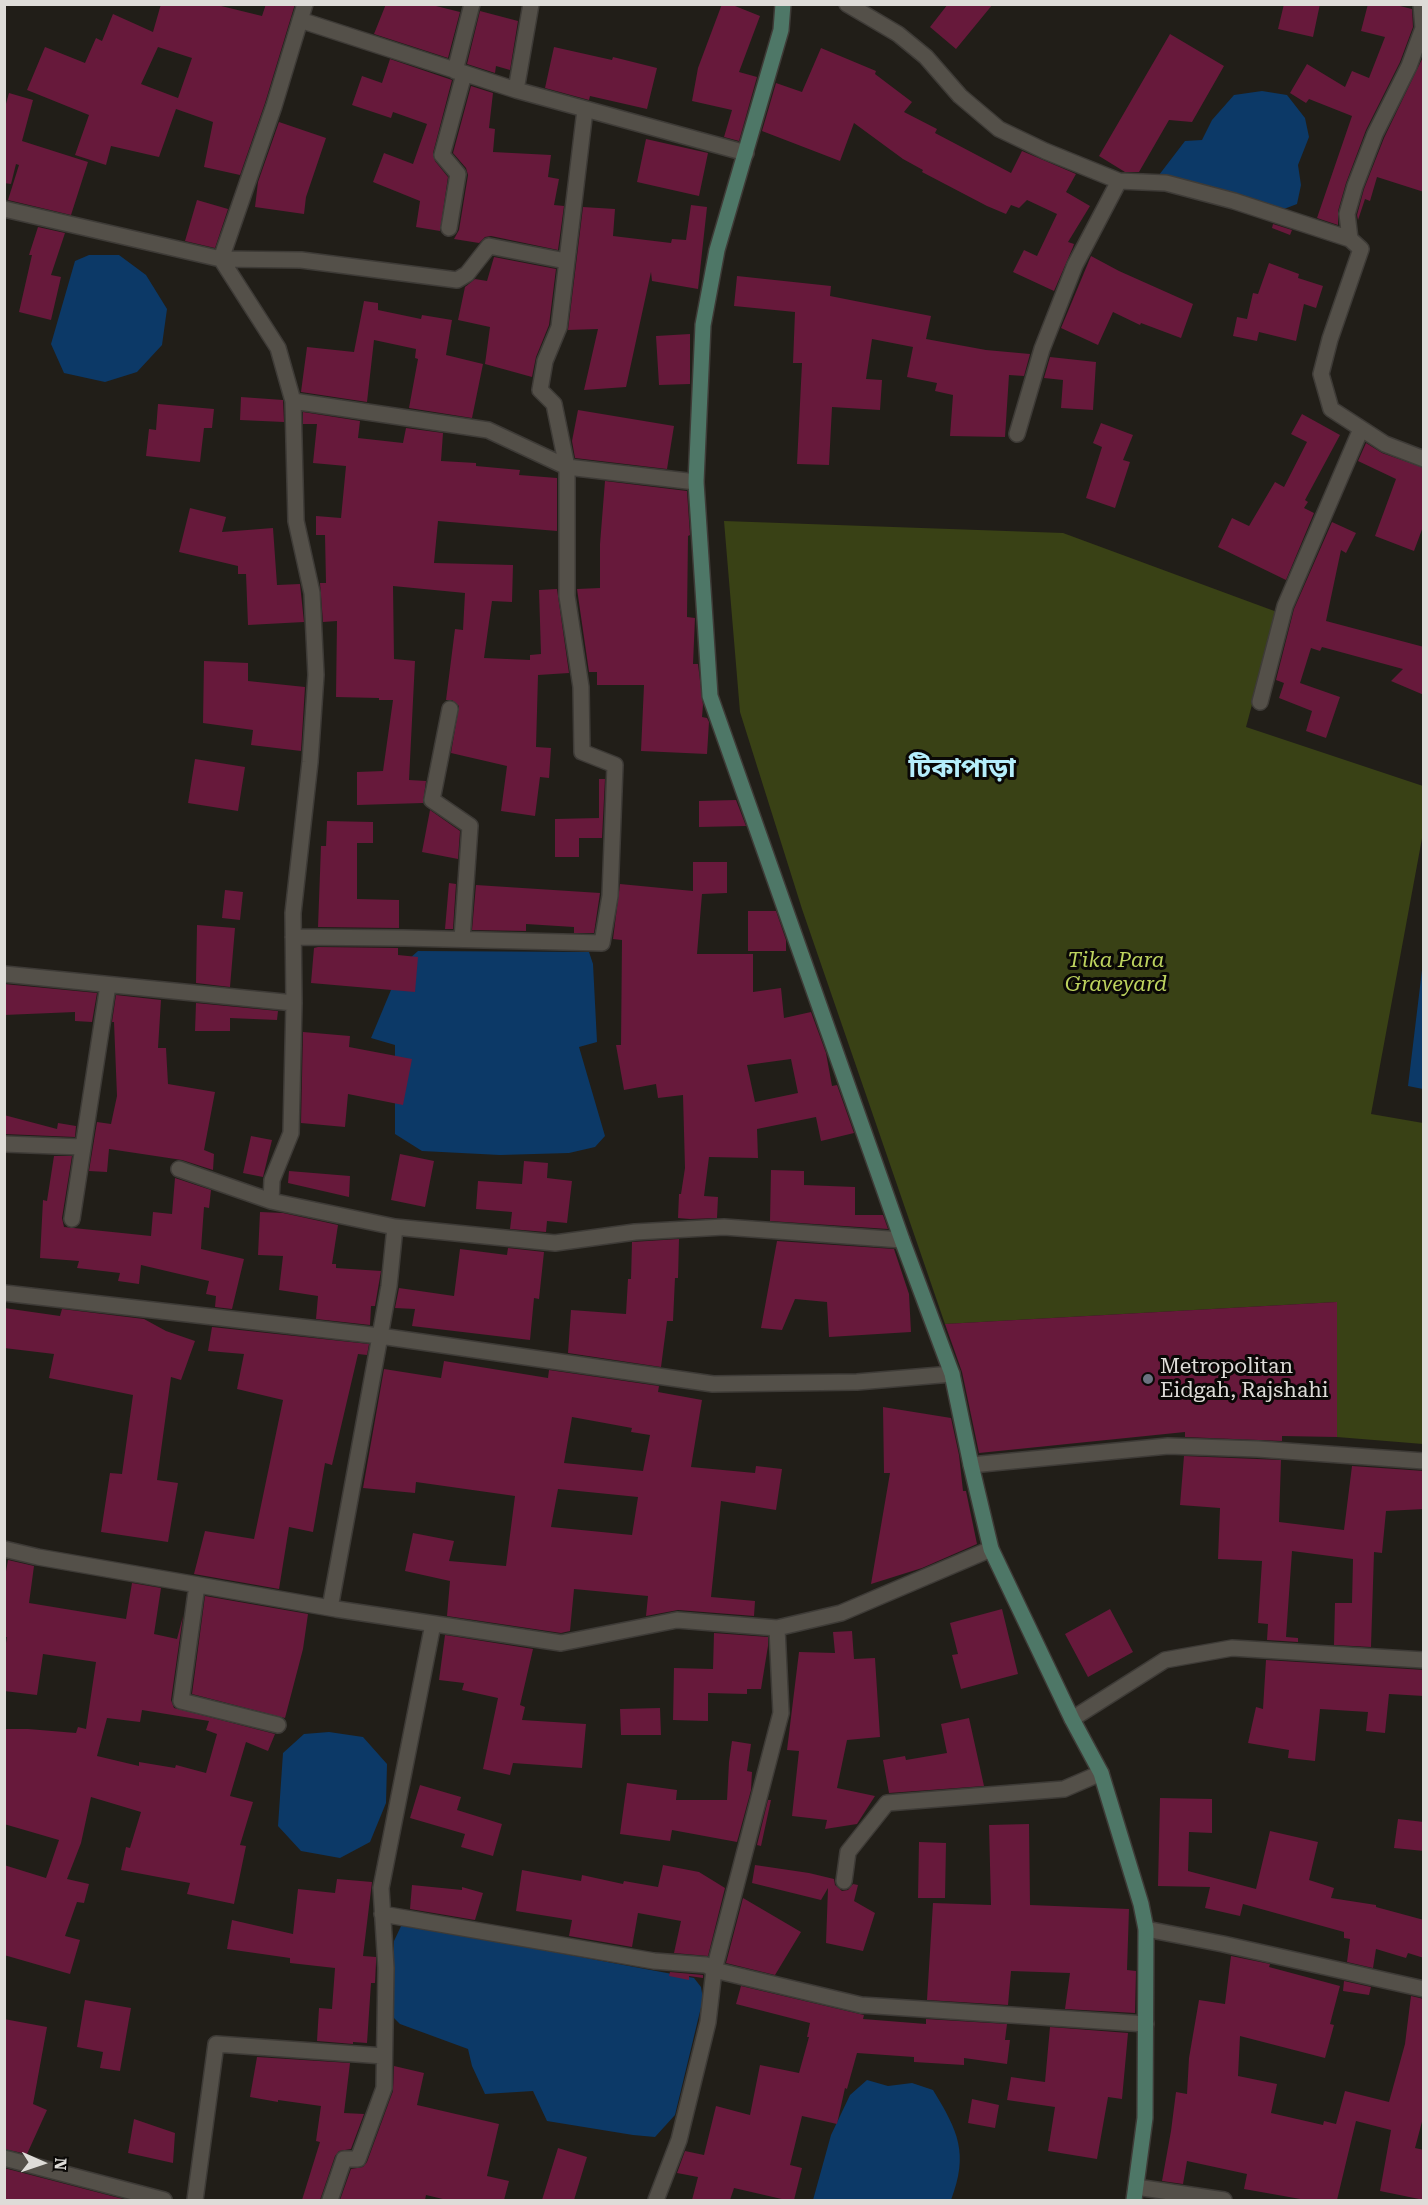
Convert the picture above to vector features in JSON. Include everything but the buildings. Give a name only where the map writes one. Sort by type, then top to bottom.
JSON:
[{"type":"main road","points":[[783,4],[781,30],[717,250],[703,325],[696,482],[710,696],[902,1240],[952,1374],[970,1465],[991,1549],[1072,1719],[1101,1773],[1141,1904],[1146,1929],[1145,2118],[1135,2194]]},
{"type":"street","points":[[221,259],[274,106],[305,4]]},
{"type":"street","points":[[449,228],[458,174],[442,155],[472,4]]},
{"type":"street","points":[[516,90],[531,4]]},
{"type":"street","points":[[846,4],[898,34],[919,52],[960,96],[999,129],[1045,151],[1119,180],[1166,183],[1234,201],[1350,238],[1361,249],[1330,339],[1321,374],[1331,409],[1385,444],[1424,459]]},
{"type":"street","points":[[1350,238],[1347,214],[1354,186],[1423,28],[1421,4]]},
{"type":"street","points":[[300,20],[516,90],[746,153]]},
{"type":"street","points":[[292,938],[602,943],[610,896],[615,765],[582,752],[581,687],[567,596],[567,466],[554,404],[540,390],[545,361],[559,327],[585,110]]},
{"type":"street","points":[[1017,434],[1042,349],[1075,265],[1119,180]]},
{"type":"street","points":[[4,209],[221,259],[301,260],[458,280],[467,274],[489,246],[566,261]]},
{"type":"street","points":[[221,259],[278,348],[293,401],[296,521],[312,593],[316,675],[310,762],[293,913],[294,1003],[291,1133],[272,1180],[271,1201]]},
{"type":"street","points":[[293,401],[488,429],[567,466],[696,482]]},
{"type":"street","points":[[1260,702],[1285,606],[1361,429]]},
{"type":"street","points":[[450,709],[432,800],[470,826],[462,939]]},
{"type":"street","points":[[4,974],[294,1003]]},
{"type":"street","points":[[72,1219],[108,985]]},
{"type":"street","points":[[4,1144],[82,1147]]},
{"type":"street","points":[[179,1169],[271,1201],[395,1227],[555,1243],[635,1232],[724,1227],[902,1240]]},
{"type":"street","points":[[330,1608],[389,1286],[395,1227]]},
{"type":"street","points":[[4,1293],[380,1336],[713,1384],[857,1382],[952,1374]]},
{"type":"street","points":[[970,1465],[1167,1446],[1258,1449],[1424,1461]]},
{"type":"street","points":[[4,1549],[49,1559],[330,1608],[561,1643],[677,1620],[777,1628],[841,1613],[991,1549]]},
{"type":"street","points":[[197,1585],[181,1701],[278,1725]]},
{"type":"street","points":[[330,2200],[344,2159],[358,2159],[384,2088],[386,1968],[381,1888],[433,1624]]},
{"type":"street","points":[[656,2200],[679,2140],[708,2022],[714,1970],[781,1713],[777,1628]]},
{"type":"street","points":[[1072,1719],[1165,1660],[1232,1648],[1424,1660]]},
{"type":"street","points":[[844,1881],[848,1852],[887,1803],[1064,1789],[1101,1773]]},
{"type":"street","points":[[382,1914],[654,1961],[706,1965],[714,1970],[861,2005],[1146,2024]]},
{"type":"street","points":[[1146,1929],[1424,1989]]},
{"type":"street","points":[[195,2200],[216,2044],[384,2056]]},
{"type":"street","points":[[4,2158],[164,2200]]},
{"type":"street","points":[[1135,2194],[1224,2200]]},
{"type":"green space","name":"Tika Para Graveyard","points":[[724,521],[1063,533],[1277,612],[1246,727],[1423,786],[1423,833],[1371,1114],[1423,1123],[1423,1444],[1337,1437],[1337,1302],[945,1324],[802,909],[740,712]]},
{"type":"water","points":[[1262,91],[1287,95],[1305,118],[1309,137],[1298,165],[1301,185],[1297,204],[1284,209],[1176,187],[1159,175],[1185,141],[1202,140],[1212,120],[1234,95]]},
{"type":"water","points":[[89,255],[119,255],[146,275],[167,309],[162,345],[137,372],[105,382],[64,373],[51,344],[75,261]]},
{"type":"water","points":[[418,951],[589,952],[593,964],[597,1042],[579,1047],[605,1136],[595,1147],[569,1153],[500,1155],[422,1151],[395,1134],[395,1045],[371,1038],[401,966]]},
{"type":"water","points":[[1423,962],[1424,1089],[1408,1086]]},
{"type":"water","points":[[329,1732],[363,1737],[387,1764],[386,1803],[370,1842],[340,1858],[301,1851],[278,1826],[283,1753],[304,1734]]},
{"type":"water","points":[[402,1924],[694,1978],[701,1987],[703,1999],[675,2115],[655,2137],[633,2135],[547,2121],[533,2091],[485,2094],[472,2066],[468,2049],[400,2024],[394,2018],[394,1941]]},
{"type":"water","points":[[867,2080],[888,2086],[912,2083],[933,2090],[954,2130],[960,2155],[951,2200],[813,2200],[831,2135],[850,2095]]},
{"type":"place","name":"Metropolitan Eidgah, Rajshahi","points":[[1148,1379]]},
{"type":"district","name":"টিকাপাড়া","points":[[962,769]]}]
